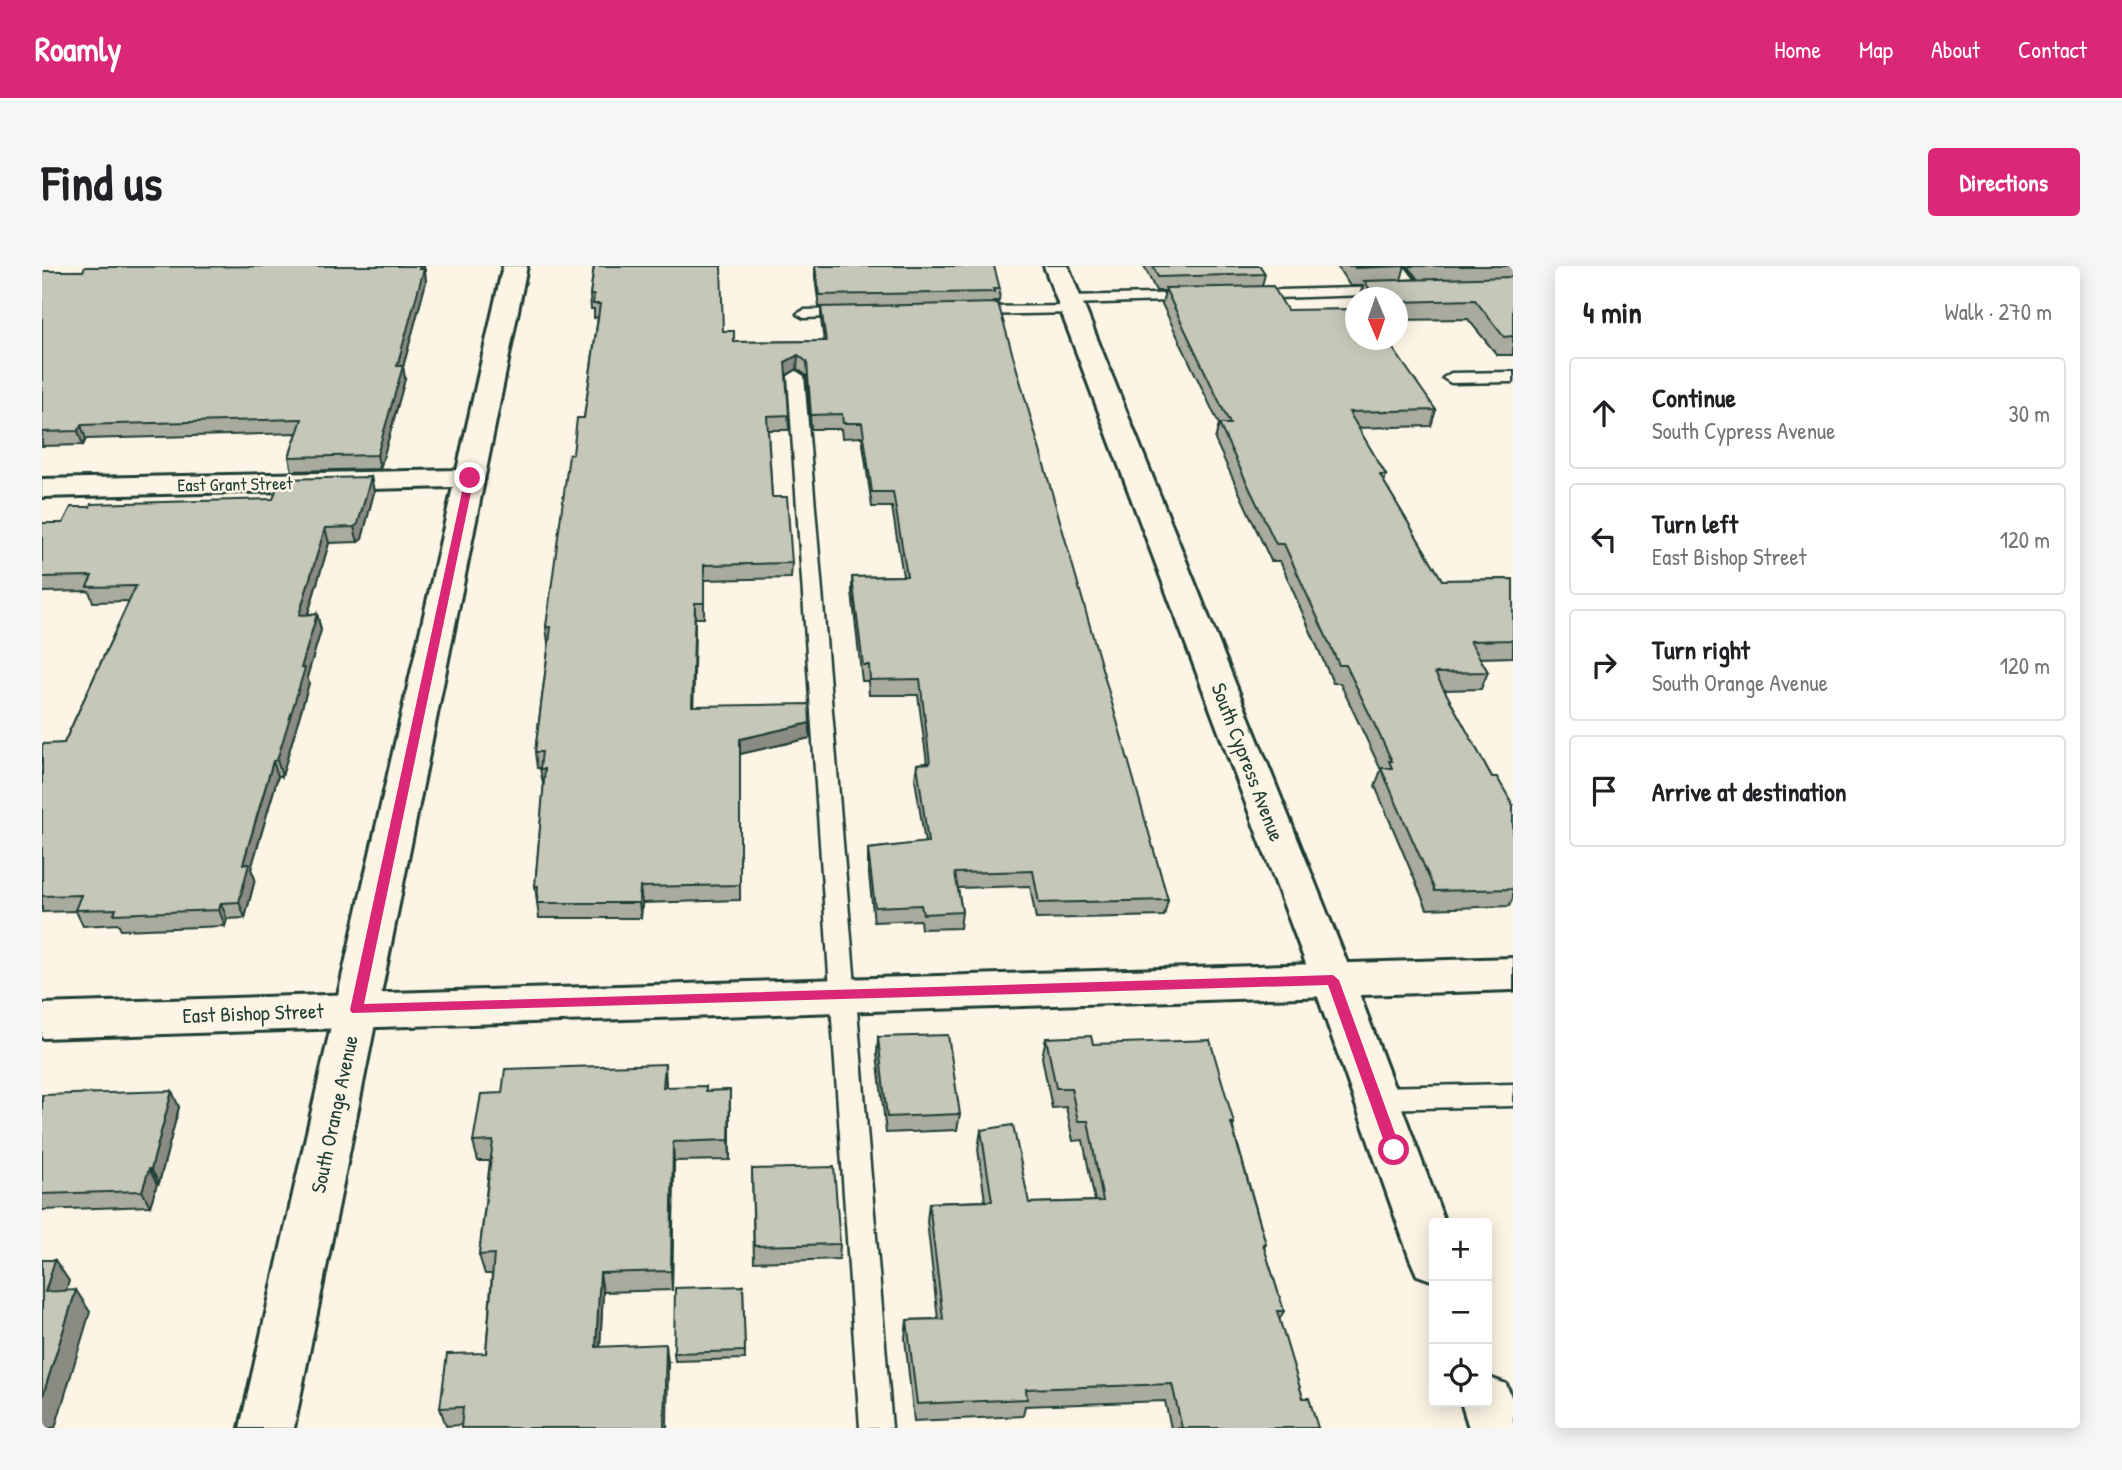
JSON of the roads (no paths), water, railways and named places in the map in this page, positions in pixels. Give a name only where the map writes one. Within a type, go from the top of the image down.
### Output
[{"type":"street","name":"South Orange Avenue","points":[[267,1428],[515,266]]},
{"type":"street","name":"South Cypress Avenue","points":[[1056,266],[1333,980],[1429,1245]]},
{"type":"street","name":"East Grant Street","points":[[42,488],[470,478]]},
{"type":"street","name":"East Bishop Street","points":[[42,1021],[1513,974]]},
{"type":"street","points":[[1489,1407],[1496,1428]]},
{"type":"lane","points":[[1397,266],[1423,290]]},
{"type":"lane","points":[[952,312],[1219,296],[1423,290]]},
{"type":"lane","points":[[804,314],[858,313]]},
{"type":"lane","points":[[796,376],[876,1428]]},
{"type":"lane","points":[[1451,378],[1513,377]]},
{"type":"lane","points":[[1376,1098],[1513,1095]]}]
